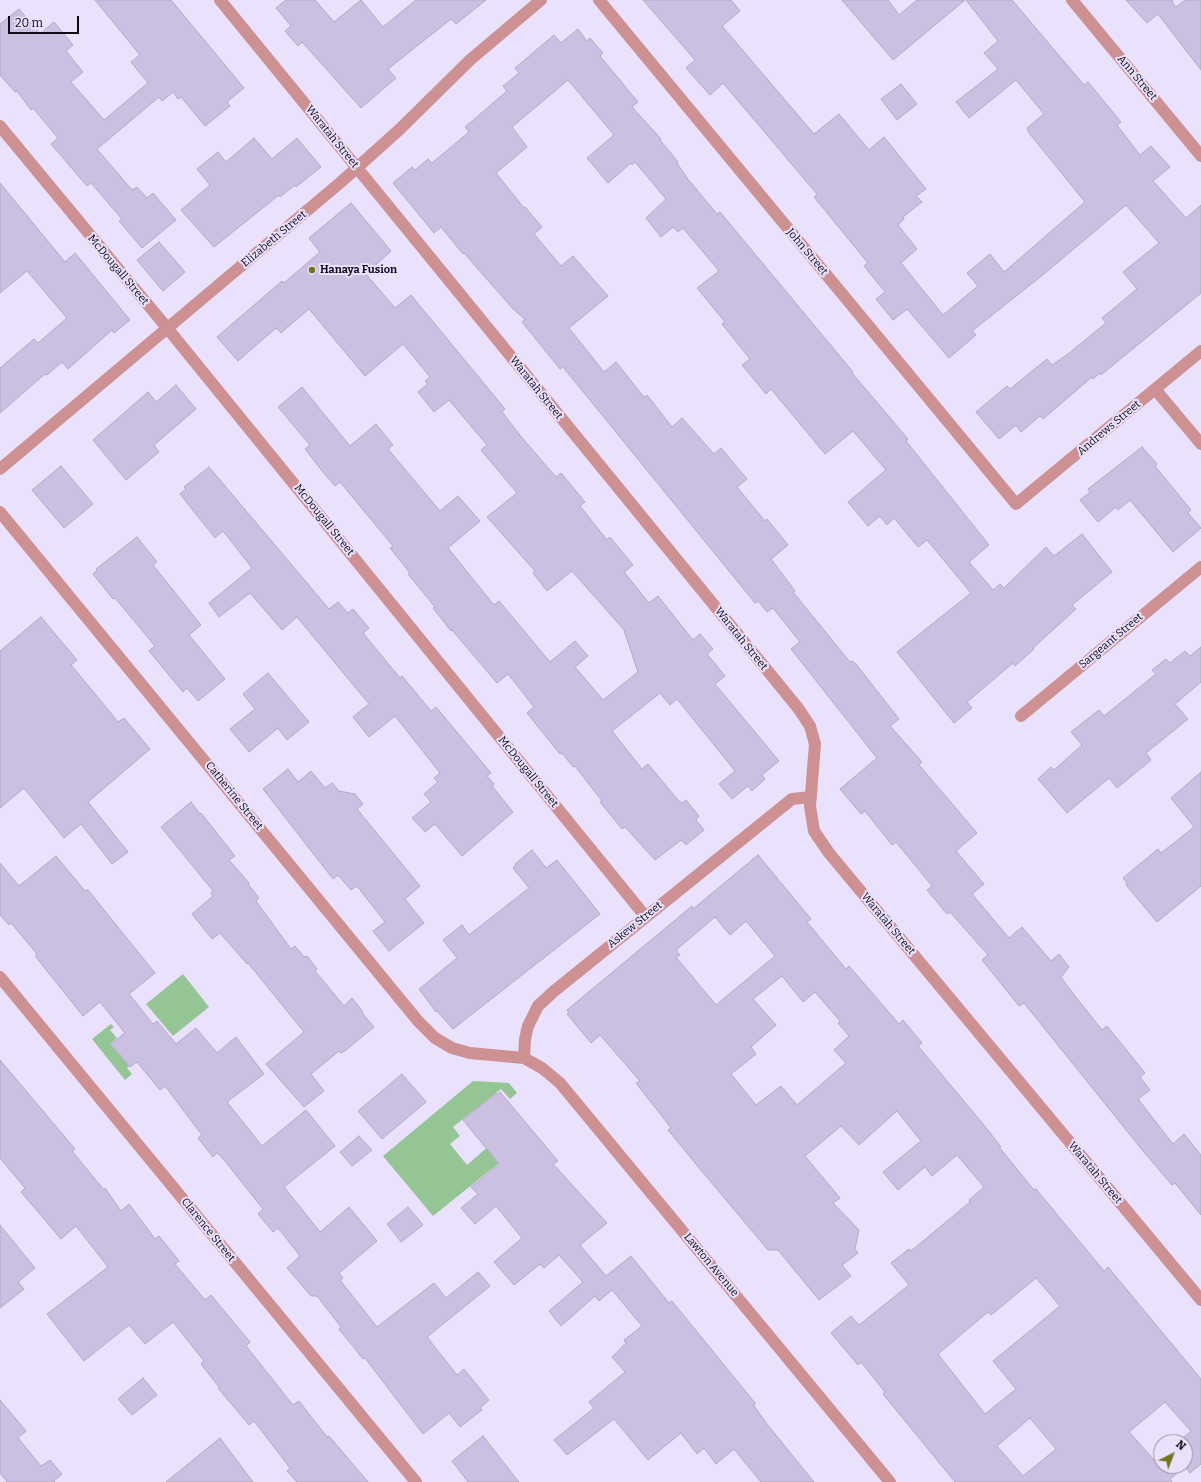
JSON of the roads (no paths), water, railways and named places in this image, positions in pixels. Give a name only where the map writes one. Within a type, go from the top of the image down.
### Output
[{"type":"street","name":"Waratah Street","points":[[220,0],[810,726],[815,744],[810,806],[814,831],[830,853],[1201,1300]]},
{"type":"street","name":"Elizabeth Street","points":[[0,469],[357,168],[424,106],[470,60],[541,0]]},
{"type":"street","name":"John Street","points":[[599,0],[1016,504]]},
{"type":"street","name":"Ann Street","points":[[1072,0],[1201,156]]},
{"type":"street","name":"McDougall Street","points":[[0,126],[168,328],[645,916]]},
{"type":"street","name":"Andrews Street","points":[[1016,504],[1201,351]]},
{"type":"street","points":[[1155,389],[1201,444]]},
{"type":"street","name":"Catherine Street","points":[[0,512],[418,1021],[435,1038],[452,1048],[484,1054],[524,1058]]},
{"type":"street","name":"Sargeant Street","points":[[1021,716],[1201,567]]},
{"type":"street","name":"Askew Street","points":[[524,1058],[524,1039],[528,1026],[538,1006],[645,916],[792,798],[811,797]]},
{"type":"street","name":"Clarence Street","points":[[0,977],[416,1482]]},
{"type":"street","name":"Lawton Avenue","points":[[524,1058],[542,1068],[560,1082],[890,1482]]},
{"type":"place","name":"Hanaya Fusion","points":[[312,270]]}]
